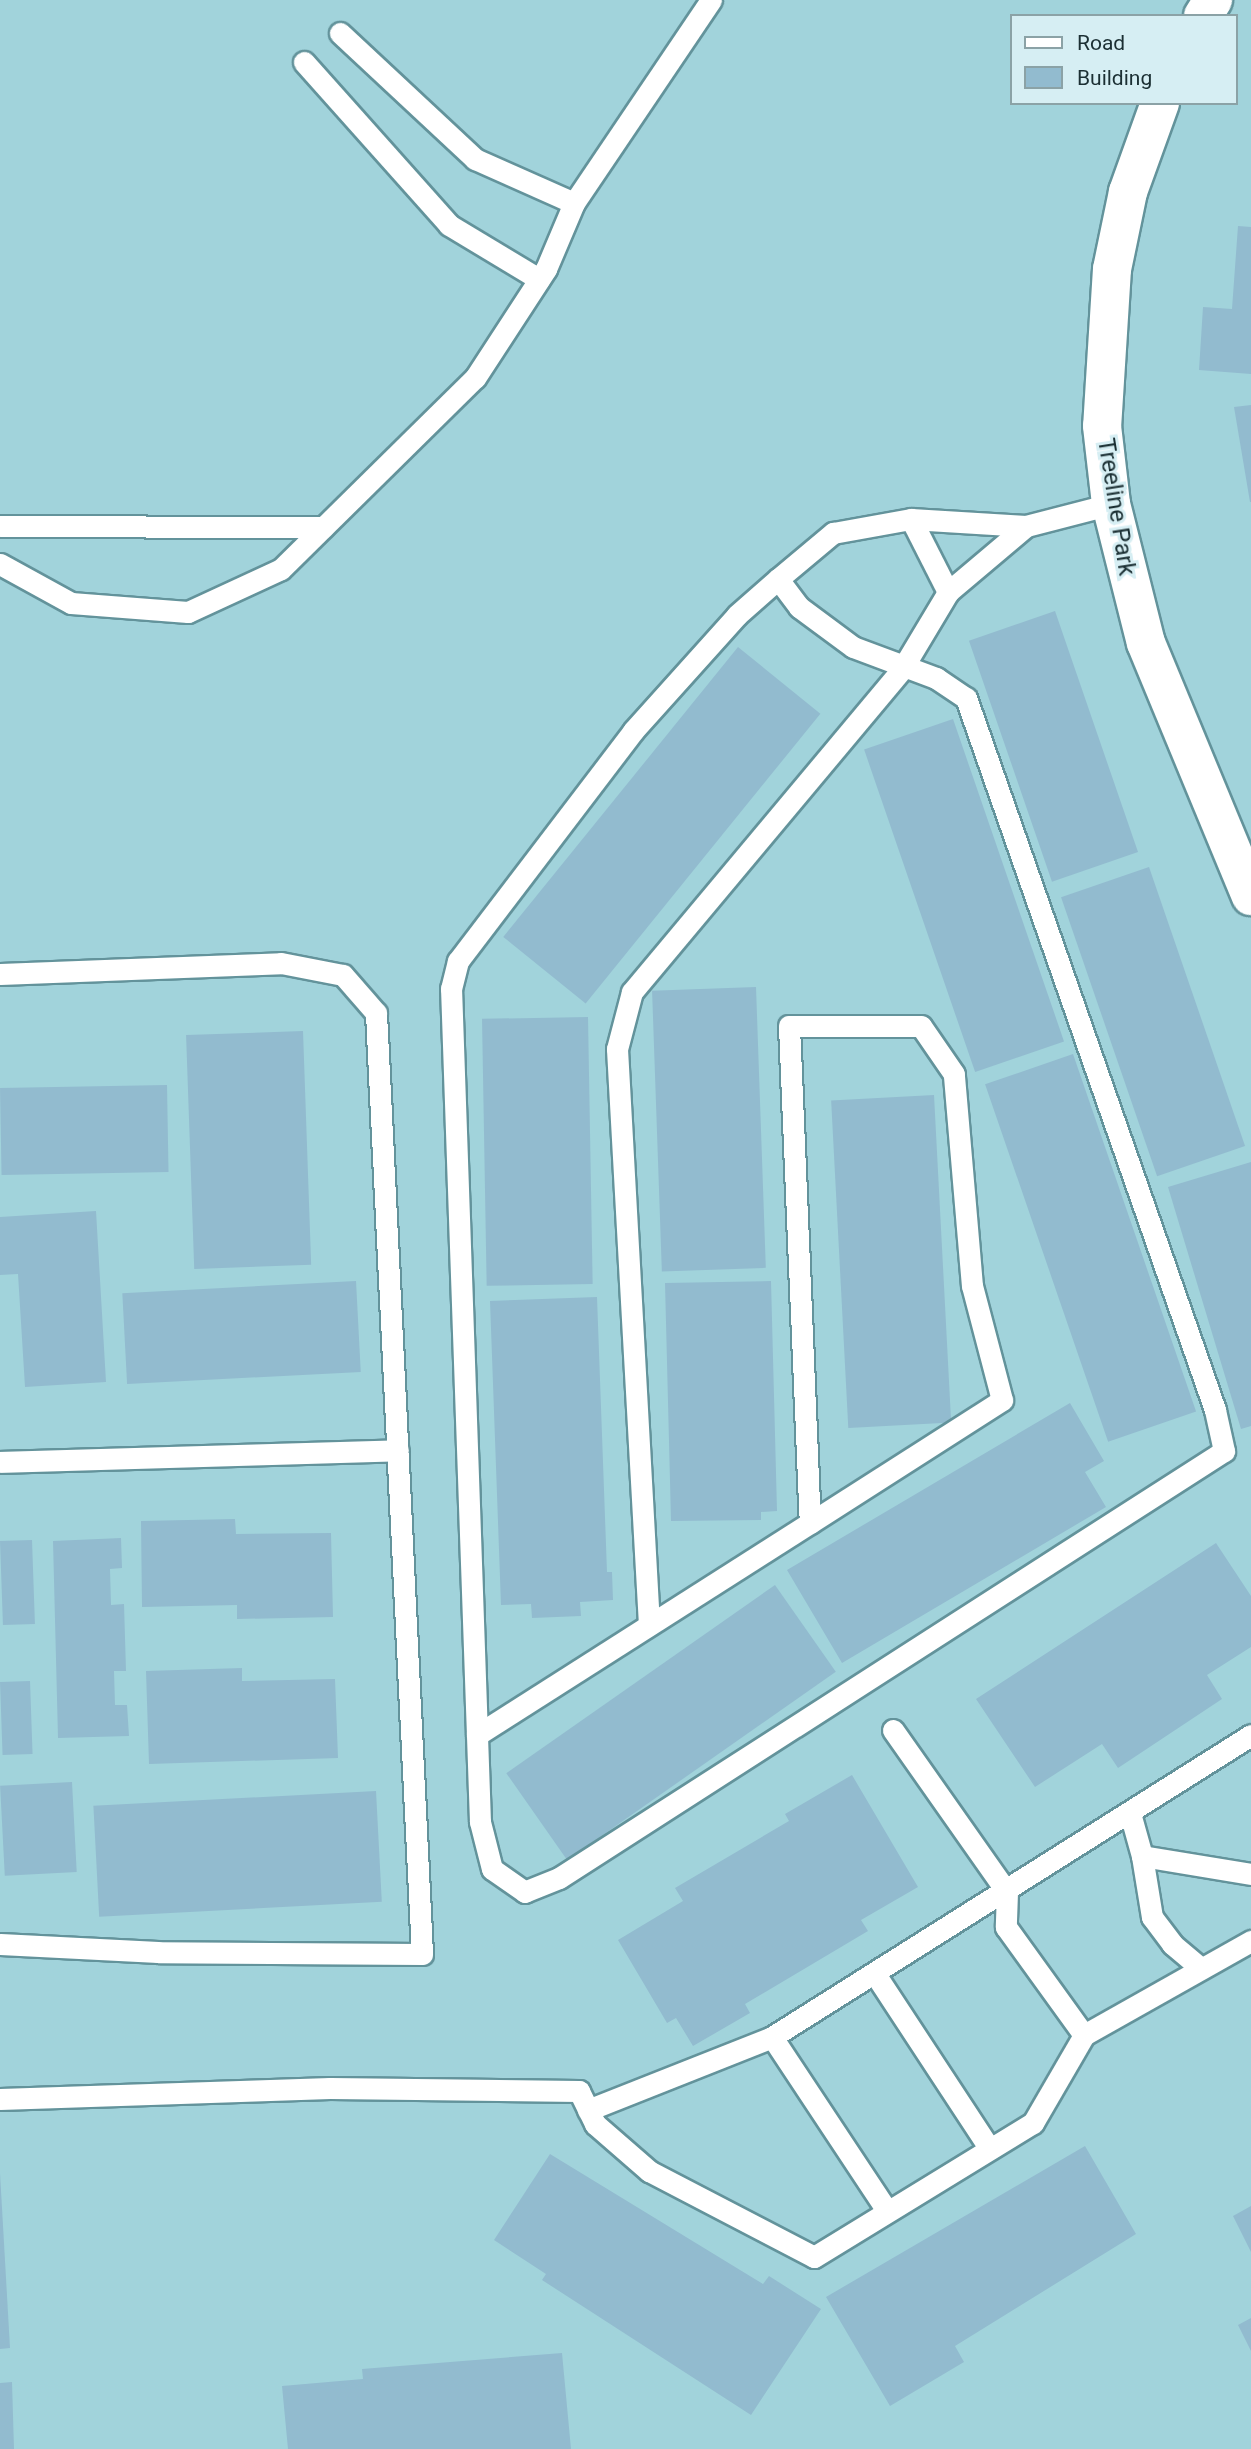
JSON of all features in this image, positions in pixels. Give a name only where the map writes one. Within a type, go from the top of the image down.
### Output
[{"type":"street","name":"Treeline Park","points":[[1159,105],[1128,192],[1112,269],[1102,413],[1111,503],[1146,643],[1251,896]]},
{"type":"lane","points":[[0,564],[71,603],[188,612],[281,569],[475,378],[539,279],[573,203],[711,0]]},
{"type":"lane","points":[[340,33],[475,159],[573,203]]},
{"type":"lane","points":[[304,62],[449,225],[539,279]]},
{"type":"lane","points":[[778,579],[799,607],[853,647],[902,669],[936,678],[966,698],[1215,1410],[1224,1451],[559,1878],[525,1892],[492,1869],[480,1822],[451,989],[458,961],[633,731],[737,615],[778,579],[832,533],[911,519],[1026,526],[1111,503]]},
{"type":"lane","points":[[911,519],[948,592]]},
{"type":"lane","points":[[0,526],[323,527]]},
{"type":"lane","points":[[649,1625],[617,1049],[632,992],[902,669],[948,592],[1026,526]]},
{"type":"lane","points":[[0,974],[281,963],[344,975],[376,1013],[422,1954],[158,1952],[0,1944]]},
{"type":"lane","points":[[477,1735],[810,1523],[1002,1400],[972,1286],[954,1074],[920,1026],[789,1026],[810,1523]]},
{"type":"lane","points":[[0,1462],[398,1450]]},
{"type":"lane","points":[[893,1730],[1007,1892],[1006,1927],[1084,2035]]},
{"type":"lane","points":[[588,2110],[772,2037],[1007,1892],[1251,1735]]},
{"type":"lane","points":[[1130,1813],[1142,1856],[1152,1917],[1172,1944],[1202,1968]]},
{"type":"lane","points":[[1142,1856],[1251,1874]]},
{"type":"lane","points":[[0,2099],[330,2088],[579,2091],[595,2124],[649,2171],[814,2257],[1033,2123],[1084,2035],[1251,1941]]},
{"type":"lane","points":[[875,1974],[990,2149]]},
{"type":"lane","points":[[772,2037],[887,2211]]},
{"type":"building","points":[[1238,226],[1251,227],[1251,374],[1199,370],[1203,307],[1232,309]]},
{"type":"building","points":[[1251,405],[1251,502],[1250,502],[1234,407]]},
{"type":"building","points":[[1055,611],[1138,852],[1052,882],[969,641]]},
{"type":"building","points":[[738,647],[820,714],[586,1004],[503,937]]},
{"type":"building","points":[[953,719],[1064,1041],[975,1072],[864,750]]},
{"type":"building","points":[[1149,867],[1245,1146],[1157,1176],[1061,897]]},
{"type":"building","points":[[756,987],[766,1268],[662,1271],[652,991]]},
{"type":"building","points":[[588,1017],[593,1284],[487,1286],[482,1019]]},
{"type":"building","points":[[303,1031],[311,1265],[194,1269],[186,1035]]},
{"type":"building","points":[[1073,1054],[1196,1411],[1108,1442],[985,1084]]},
{"type":"building","points":[[167,1085],[169,1172],[2,1175],[0,1088]]},
{"type":"building","points":[[934,1095],[951,1423],[848,1428],[831,1100]]},
{"type":"building","points":[[1251,1162],[1251,1426],[1241,1429],[1168,1187]]},
{"type":"building","points":[[96,1211],[106,1382],[25,1387],[18,1274],[0,1275],[0,1217]]},
{"type":"building","points":[[356,1281],[361,1372],[127,1384],[122,1293]]},
{"type":"building","points":[[771,1281],[777,1511],[761,1512],[761,1520],[671,1521],[665,1283]]},
{"type":"building","points":[[597,1297],[607,1572],[612,1572],[613,1600],[580,1602],[581,1616],[532,1618],[531,1604],[501,1605],[490,1301]]},
{"type":"building","points":[[1070,1403],[1104,1461],[1085,1472],[1106,1507],[842,1663],[787,1570]]},
{"type":"building","points":[[235,1519],[236,1534],[331,1533],[333,1617],[237,1619],[237,1605],[142,1607],[141,1521]]},
{"type":"building","points":[[121,1538],[122,1568],[110,1569],[111,1605],[124,1604],[126,1671],[114,1671],[115,1705],[127,1705],[129,1736],[58,1738],[53,1541]]},
{"type":"building","points":[[32,1540],[35,1624],[3,1625],[0,1541]]},
{"type":"building","points":[[1216,1543],[1251,1596],[1251,1647],[1207,1675],[1222,1699],[1118,1768],[1102,1744],[1035,1787],[976,1699]]},
{"type":"building","points":[[775,1585],[836,1672],[567,1860],[506,1773]]},
{"type":"building","points":[[242,1668],[242,1681],[335,1679],[338,1758],[149,1764],[146,1671]]},
{"type":"building","points":[[30,1681],[33,1754],[3,1755],[0,1682]]},
{"type":"building","points":[[852,1775],[918,1887],[861,1920],[868,1931],[745,2004],[750,2013],[693,2046],[676,2018],[667,2023],[618,1940],[683,1901],[675,1888],[789,1821],[785,1814]]},
{"type":"building","points":[[72,1782],[77,1872],[5,1876],[0,1786]]},
{"type":"building","points":[[376,1791],[382,1902],[99,1917],[93,1806]]},
{"type":"building","points":[[1085,2146],[1136,2234],[955,2346],[964,2362],[890,2406],[826,2297]]},
{"type":"building","points":[[550,2154],[763,2284],[769,2276],[821,2309],[751,2415],[542,2280],[546,2274],[494,2240]]},
{"type":"building","points":[[0,2173],[10,2348],[0,2349]]},
{"type":"building","points":[[1251,2206],[1251,2252],[1233,2216]]},
{"type":"building","points":[[1251,2318],[1251,2351],[1238,2325]]},
{"type":"building","points":[[562,2353],[571,2449],[288,2449],[282,2386],[363,2379],[362,2369]]},
{"type":"building","points":[[12,2382],[14,2449],[0,2449],[0,2383]]}]
